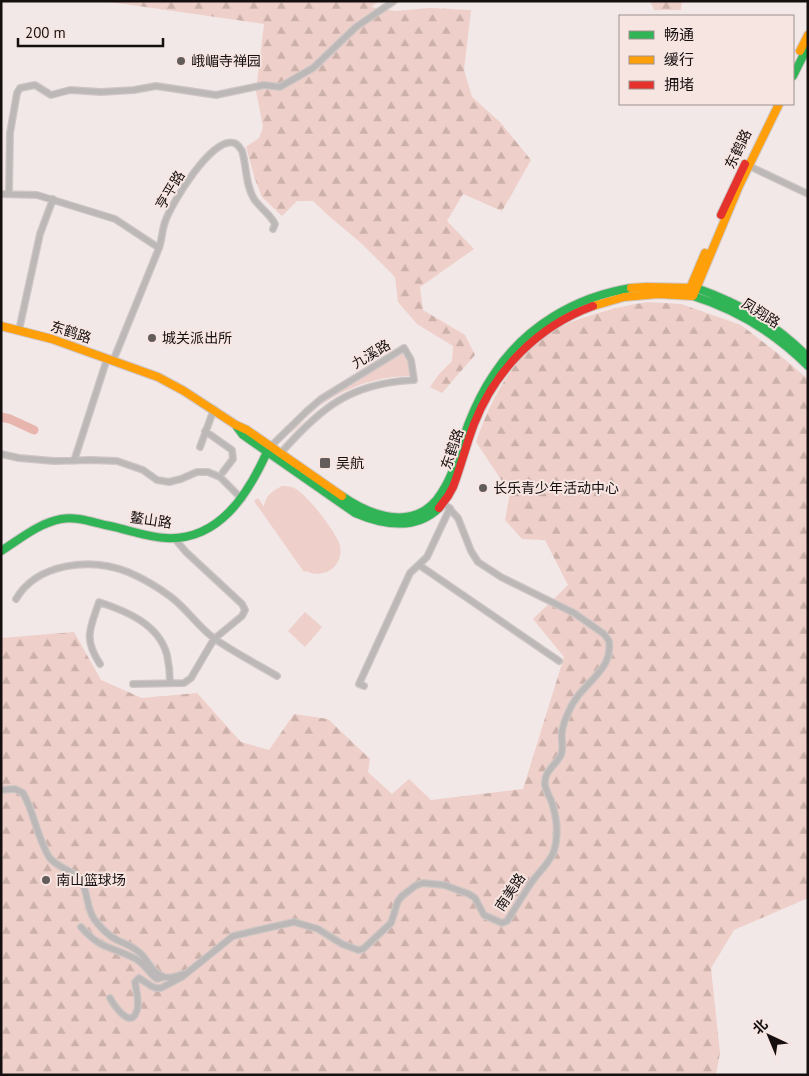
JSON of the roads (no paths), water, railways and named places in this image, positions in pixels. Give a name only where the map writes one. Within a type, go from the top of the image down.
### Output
[{"type":"main road","points":[[794,62],[808,35]]},
{"type":"main road","points":[[794,74],[808,46]]},
{"type":"main road","name":"东鹤路","points":[[747,165],[774,105]]},
{"type":"main road","name":"东鹤路","points":[[691,292],[737,184],[778,105]]},
{"type":"main road","name":"东鹤路","points":[[269,450],[280,454],[348,501],[369,513],[399,518],[415,515],[441,495],[455,464],[472,414],[486,386],[505,360],[527,336],[555,315],[571,306],[609,293],[645,287],[691,292]]},
{"type":"main road","name":"东鹤路","points":[[1,326],[52,339],[158,377],[174,385],[214,409],[236,425],[243,435],[269,450],[355,513],[378,522],[397,525],[417,521],[447,505],[474,421],[486,397],[509,362],[531,340],[560,320],[614,299],[652,294],[691,292]]},
{"type":"main road","name":"凤翔路","points":[[691,292],[741,305],[764,318],[789,337],[808,357]]},
{"type":"main road","name":"凤翔路","points":[[691,292],[725,306],[754,322],[785,344],[808,366]]},
{"type":"main road","name":"鳌山路","points":[[1,551],[47,523],[63,518],[78,519],[174,538],[196,532],[222,520],[242,499],[269,450]]},
{"type":"street","points":[[9,193],[10,133],[17,93],[20,88],[35,85],[51,95],[70,90],[101,92],[134,90],[156,86],[216,96],[264,85],[280,87],[313,68],[356,27],[394,1]]},
{"type":"street","name":"亨平路","points":[[74,461],[110,360],[163,238],[165,223],[187,182],[215,150],[222,145],[233,143],[242,151],[250,191],[255,200],[273,220],[275,224],[273,229]]},
{"type":"street","points":[[747,165],[808,194]]},
{"type":"street","points":[[1,194],[37,195],[115,219],[159,248]]},
{"type":"street","points":[[19,330],[40,234],[53,199]]},
{"type":"street","name":"九溪路","points":[[269,450],[307,410],[321,399],[404,348],[412,360],[414,380],[387,382],[371,386],[358,390],[337,401],[312,420],[280,454]]},
{"type":"street","points":[[200,447],[214,409]]},
{"type":"street","points":[[205,431],[232,450],[233,457],[223,472]]},
{"type":"street","points":[[1,454],[19,458],[54,461],[117,461],[143,470],[158,480],[169,482],[197,472],[208,472],[220,477],[242,499]]},
{"type":"street","points":[[364,686],[359,684],[402,590],[410,573],[427,557],[447,505]]},
{"type":"street","name":"南美路","points":[[110,998],[117,1010],[125,1017],[135,1015],[137,1010],[135,982],[137,979],[139,978],[156,988],[162,988],[173,983],[233,936],[294,922],[318,929],[342,944],[358,950],[363,949],[391,923],[398,901],[402,896],[415,886],[423,883],[444,885],[469,894],[475,898],[484,916],[502,924],[507,921],[533,881],[549,861],[554,852],[557,831],[556,815],[545,785],[546,779],[548,772],[561,754],[563,728],[570,708],[581,691],[605,666],[608,659],[609,640],[604,634],[574,613],[501,577],[478,562],[471,552],[458,518],[447,505]]},
{"type":"street","points":[[133,684],[184,684],[191,678],[214,639],[242,616],[244,610],[242,604],[186,552],[174,538]]},
{"type":"street","points":[[16,599],[20,591],[35,579],[55,568],[74,565],[105,566],[128,572],[171,597],[214,639],[277,676]]},
{"type":"street","points":[[419,565],[560,661]]},
{"type":"street","points":[[100,664],[94,655],[88,635],[99,602],[134,615],[147,625],[162,642],[167,654],[170,683]]},
{"type":"street","points":[[1,790],[15,789],[23,793],[49,856],[59,866],[76,875],[82,882],[88,906],[98,924],[111,936],[138,951],[155,972],[164,977]]},
{"type":"street","points":[[81,927],[92,940],[136,958],[157,979],[173,977],[189,971]]},
{"type":"waterway","points":[[1,417],[34,430]]},
{"type":"place","name":"峨嵋寺禅园","points":[[181,61]]},
{"type":"place","name":"城关派出所","points":[[152,338]]},
{"type":"place","name":"吴航","points":[[325,463]]},
{"type":"place","name":"长乐青少年活动中心","points":[[483,488]]},
{"type":"place","name":"南山篮球场","points":[[46,880]]}]
